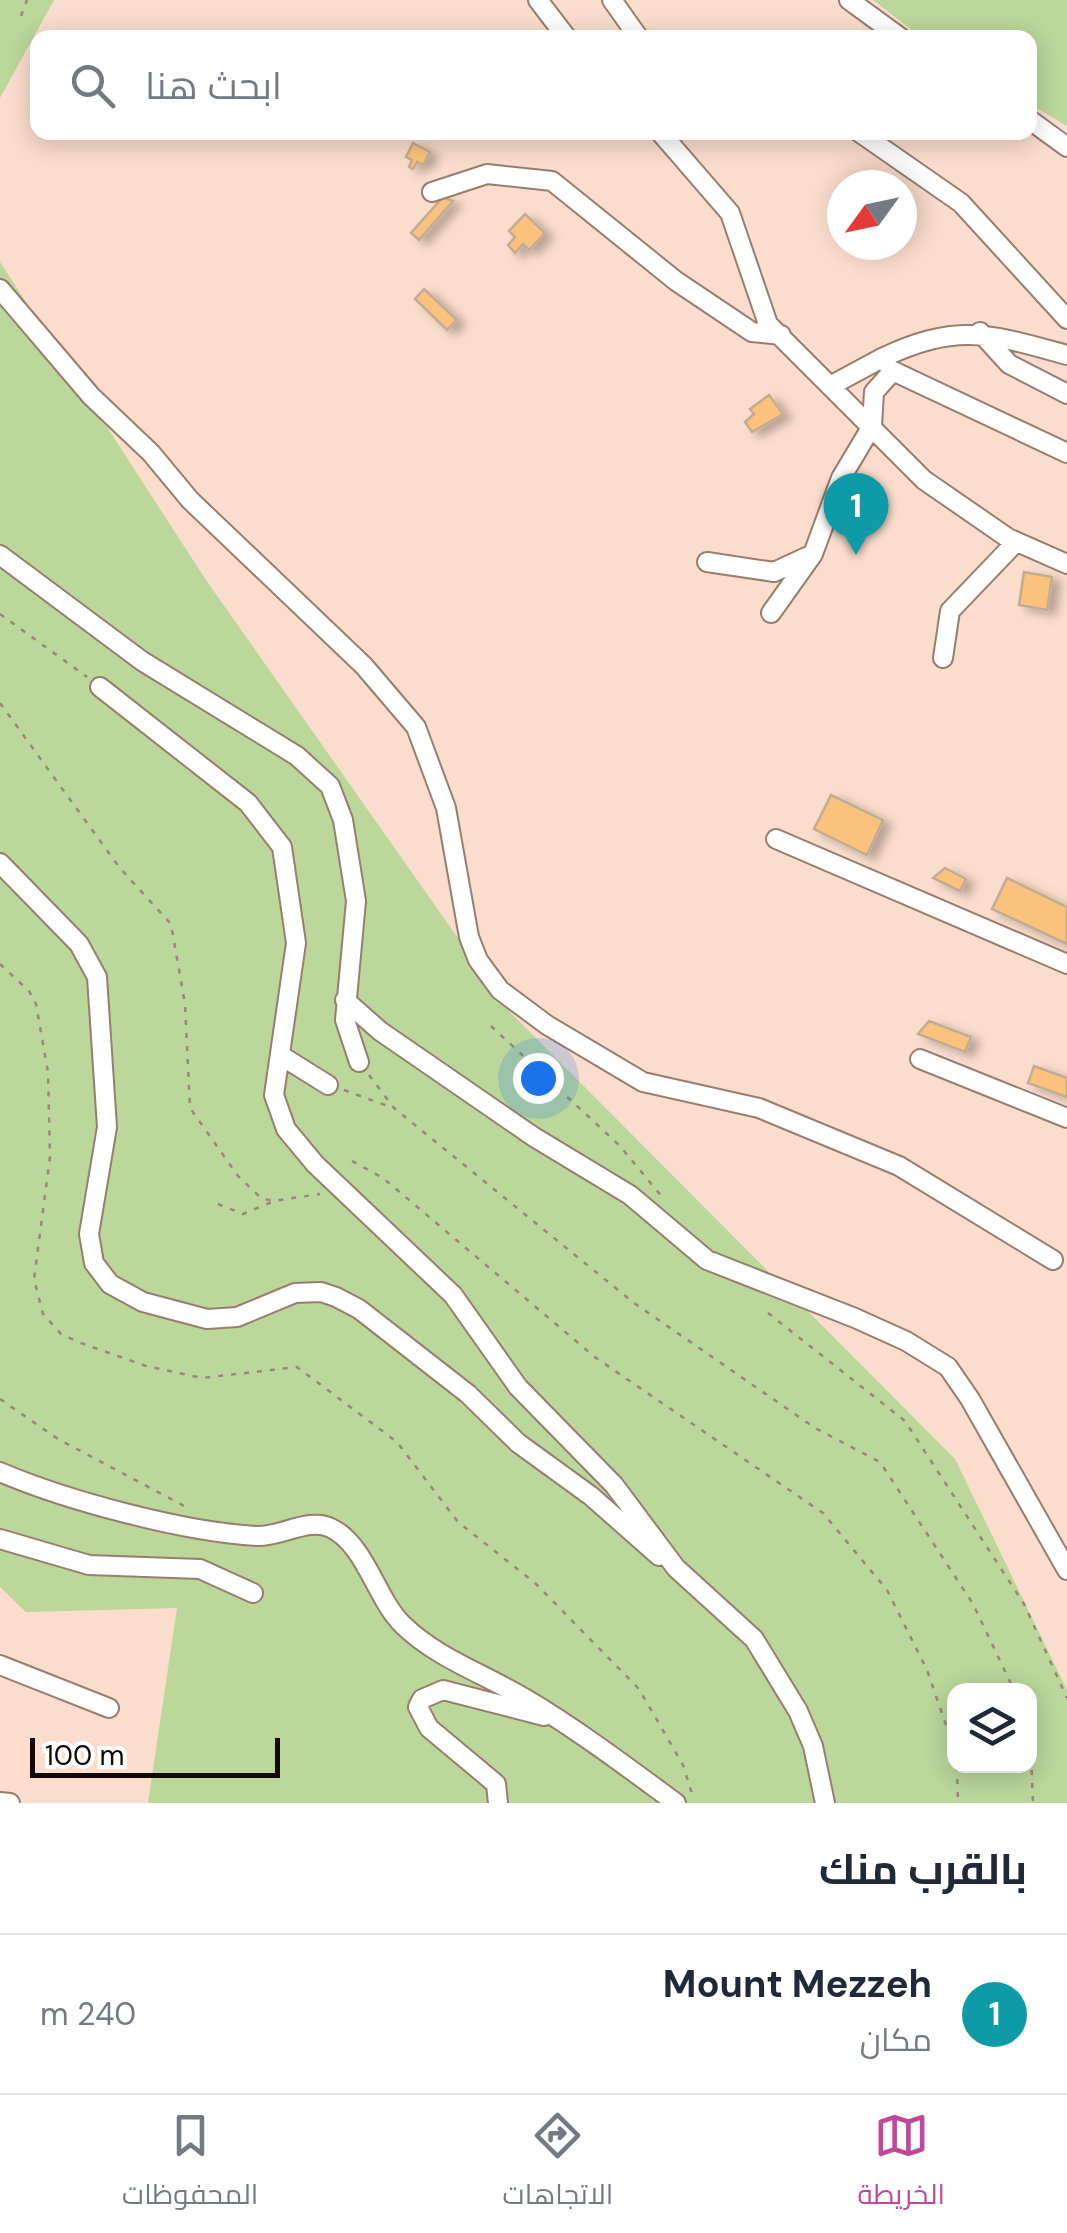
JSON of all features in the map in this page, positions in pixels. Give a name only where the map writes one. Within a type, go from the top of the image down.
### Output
[{"type":"street","points":[[538,0],[561,30]]},
{"type":"street","points":[[612,0],[633,30]]},
{"type":"street","points":[[848,0],[890,30]]},
{"type":"street","points":[[1037,125],[1067,147]]},
{"type":"street","points":[[667,140],[730,214],[768,324],[924,480],[1016,542],[1067,564]]},
{"type":"street","points":[[871,140],[961,203],[1067,319]]},
{"type":"street","points":[[432,192],[487,174],[552,181],[676,281],[752,332],[781,335]]},
{"type":"street","points":[[0,290],[92,396],[152,453],[190,500],[364,666],[416,726],[446,808],[463,918],[478,960],[500,990],[548,1025],[642,1082],[759,1108],[899,1166],[1053,1260]]},
{"type":"street","points":[[832,385],[887,365],[914,343],[980,332],[1067,355]]},
{"type":"street","points":[[980,332],[1009,364],[1067,394]]},
{"type":"street","points":[[771,613],[813,554],[841,478],[872,426],[874,392],[887,365]]},
{"type":"street","points":[[887,365],[1067,453]]},
{"type":"street","points":[[943,658],[950,611],[1016,542]]},
{"type":"street","points":[[707,562],[774,572],[813,554]]},
{"type":"street","points":[[0,555],[142,661],[298,756],[330,786],[343,820],[356,901],[345,1000],[347,1034],[359,1062]]},
{"type":"street","points":[[100,687],[248,803],[275,833],[290,881],[296,944],[274,1095],[286,1128],[315,1164],[453,1294],[518,1387],[614,1485],[676,1568]]},
{"type":"street","points":[[776,839],[1067,964]]},
{"type":"street","points":[[0,863],[79,944],[97,977],[107,1127],[89,1234],[94,1262],[110,1284],[143,1302],[208,1319],[237,1317],[295,1293],[321,1292],[374,1320],[468,1394],[518,1443],[591,1496],[754,1639],[771,1661],[813,1746],[825,1803]]},
{"type":"street","points":[[345,1000],[380,1031],[534,1137],[630,1196],[721,1268],[855,1318],[906,1342],[948,1368],[1067,1570]]},
{"type":"street","points":[[280,1056],[328,1085]]},
{"type":"street","points":[[920,1058],[1067,1118]]},
{"type":"street","points":[[0,1472],[96,1506],[222,1530],[260,1536],[307,1525],[331,1528],[350,1546],[402,1625],[438,1652],[554,1718],[676,1803]]},
{"type":"street","points":[[0,1539],[90,1566],[200,1569],[253,1593]]},
{"type":"street","points":[[0,1665],[109,1708]]},
{"type":"street","points":[[498,1803],[496,1784],[428,1728],[418,1707],[422,1698],[443,1690],[554,1718]]},
{"type":"street","points":[[0,1802],[10,1803]]},
{"type":"path","points":[[21,16],[27,0]]},
{"type":"path","points":[[0,614],[100,687]]},
{"type":"path","points":[[0,703],[120,867],[171,924],[185,1004],[190,1108],[248,1188],[273,1201]]},
{"type":"path","points":[[0,964],[30,992],[41,1019],[51,1135],[34,1278],[36,1300],[51,1325],[99,1351],[177,1374],[220,1379],[284,1365],[307,1372],[334,1398],[396,1442],[458,1522],[535,1583],[639,1689],[683,1765],[693,1803]]},
{"type":"path","points":[[491,1026],[619,1144],[663,1198],[676,1232]]},
{"type":"path","points":[[359,1062],[394,1108],[634,1303],[815,1428],[880,1462],[972,1604],[1011,1683]]},
{"type":"path","points":[[328,1085],[394,1108]]},
{"type":"path","points":[[352,1160],[383,1178],[596,1358],[823,1513],[887,1590],[926,1670],[947,1728]]},
{"type":"path","points":[[218,1204],[243,1214],[273,1201],[329,1194],[355,1200]]},
{"type":"path","points":[[768,1313],[905,1421],[1024,1604],[1067,1698]]},
{"type":"path","points":[[0,1399],[58,1440],[124,1471],[222,1530]]},
{"type":"path","points":[[957,1773],[958,1803]]},
{"type":"path","points":[[1032,1773],[1033,1803]]},
{"type":"green space","points":[[0,0],[54,0],[37,30],[30,30],[30,44],[0,98]]},
{"type":"green space","points":[[873,0],[1067,0],[1067,126],[1037,108],[1037,30],[912,30]]},
{"type":"green space","points":[[0,262],[206,580],[510,1012],[955,1459],[1067,1690],[1067,1803],[148,1803],[177,1608],[26,1612],[0,1587]]},
{"type":"building","points":[[413,143],[430,152],[423,165],[417,162],[413,169],[409,167],[412,160],[406,157]]},
{"type":"building","points":[[443,197],[453,201],[419,240],[411,233]]},
{"type":"building","points":[[525,214],[545,233],[529,250],[523,244],[515,253],[508,245],[515,237],[509,231]]},
{"type":"building","points":[[424,289],[457,320],[447,330],[415,299]]},
{"type":"building","points":[[769,395],[783,414],[752,432],[745,422],[754,414],[750,409]]},
{"type":"building","points":[[1024,572],[1052,577],[1047,610],[1019,605]]},
{"type":"building","points":[[831,795],[883,820],[867,855],[814,829]]},
{"type":"building","points":[[945,868],[966,879],[960,891],[933,878]]},
{"type":"building","points":[[1007,878],[1067,907],[1067,944],[992,909]]},
{"type":"building","points":[[929,1021],[971,1037],[965,1052],[918,1034]]},
{"type":"building","points":[[1034,1066],[1067,1078],[1067,1097],[1028,1083]]},
{"type":"place","name":"Mount Mezzeh","points":[[856,555]]}]
